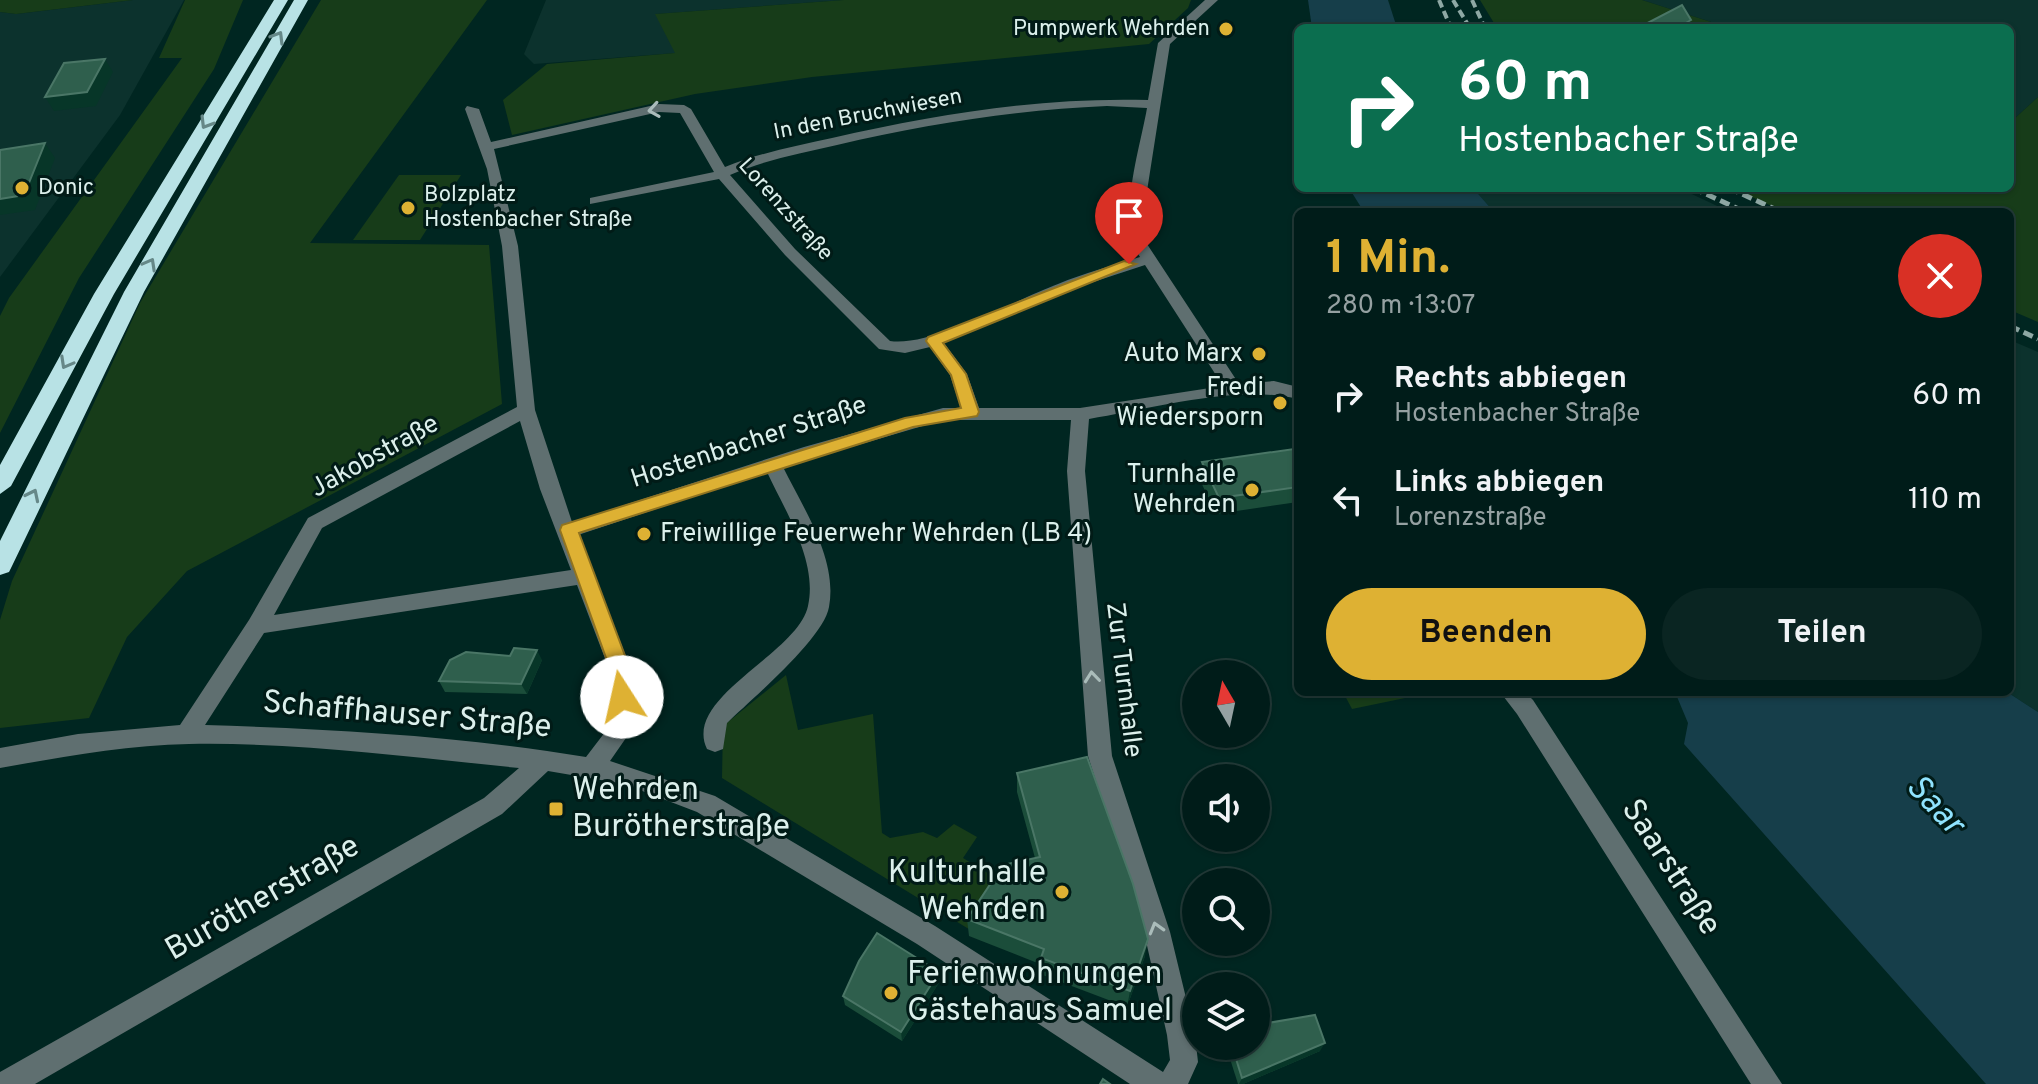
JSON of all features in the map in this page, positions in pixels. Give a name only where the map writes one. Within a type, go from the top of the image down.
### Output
[{"type":"highway","points":[[246,56],[261,0]]},
{"type":"highway","points":[[0,486],[104,294],[281,0]]},
{"type":"highway","points":[[0,566],[134,292],[301,0]]},
{"type":"street","points":[[1212,0],[1164,43],[1135,223],[1139,244],[1234,390],[1274,387],[1294,392]]},
{"type":"street","name":"In den Bruchwiesen","points":[[595,201],[722,174],[737,166],[781,155],[1011,110],[1125,102],[1155,104]]},
{"type":"street","name":"Lorenzstraße","points":[[485,147],[673,108],[684,109],[722,174],[790,252],[885,345],[905,348],[934,341]]},
{"type":"street","points":[[472,109],[494,169],[510,246],[526,410],[550,489],[569,530],[583,576],[620,669],[624,725],[591,768]]},
{"type":"street","points":[[971,412],[958,374],[934,341],[1066,286],[1148,259]]},
{"type":"street","name":"Hostenbacher Straße","points":[[569,530],[911,422],[971,412],[1080,414],[1234,390]]},
{"type":"street","name":"Jakobstraße","points":[[187,734],[257,626],[315,523],[526,410]]},
{"type":"street","name":"Zur Turnhalle","points":[[1080,414],[1076,471],[1100,756],[1157,932],[1181,1035],[1184,1062],[1172,1084]]},
{"type":"street","points":[[715,742],[716,719],[796,642],[819,608],[818,576],[811,544],[773,465]]},
{"type":"street","points":[[257,626],[583,576]]},
{"type":"street","name":"Saarstraße","points":[[1515,696],[1624,857],[1768,1084]]},
{"type":"street","name":"Schaffhauser Straße","points":[[0,758],[78,744],[187,734],[312,738],[544,760],[624,774],[706,804],[926,935],[1156,1084]]},
{"type":"street","name":"Burötherstraße","points":[[7,1084],[493,806],[544,760]]},
{"type":"shaded area","points":[[133,0],[184,0],[120,115],[0,277],[0,12],[16,14]]},
{"type":"shaded area","points":[[546,0],[844,0],[656,14],[676,53],[534,64],[524,54]]},
{"type":"shaded area","points":[[1642,0],[2038,0],[2038,97],[2014,119],[2014,24],[1717,24]]},
{"type":"shaded area","points":[[1476,192],[1688,192],[1722,208],[1490,208]]},
{"type":"shaded area","points":[[2014,342],[2038,352],[2038,712],[2013,696]]},
{"type":"green space","points":[[0,0],[133,0],[16,14],[0,12]]},
{"type":"green space","points":[[185,0],[243,0],[214,69],[79,278],[0,433],[0,316],[9,298],[182,58],[159,58]]},
{"type":"green space","points":[[321,0],[487,0],[310,243],[489,245],[502,404],[187,571],[127,637],[89,718],[0,728],[0,620],[12,581],[140,303]]},
{"type":"green space","points":[[844,0],[1191,0],[1188,8],[1149,44],[812,77],[695,94],[512,135],[503,100],[547,64],[675,53],[655,14]]},
{"type":"green space","points":[[1480,0],[1642,0],[1717,24],[1495,24]]},
{"type":"green space","points":[[2038,97],[2038,322],[2014,312],[2014,208],[1776,208],[1741,192],[2014,192],[2014,119]]},
{"type":"green space","name":"Bolzplatz Hostenbacher Straße","points":[[399,175],[461,175],[420,240],[353,240]]},
{"type":"green space","points":[[786,675],[798,730],[873,714],[882,833],[890,838],[923,832],[937,838],[954,824],[977,837],[963,858],[1004,883],[972,931],[722,778],[723,726]]},
{"type":"green space","points":[[1345,696],[1415,696],[1352,709]]},
{"type":"water","points":[[1308,0],[1388,0],[1396,24],[1311,24]]},
{"type":"water","points":[[1352,192],[1476,192],[1490,208],[1362,208]]},
{"type":"water","name":"Saar","points":[[1677,696],[2013,696],[2038,712],[2038,1084],[1986,1084],[1684,744],[1688,723]]},
{"type":"building","points":[[1682,5],[1691,20],[1684,24],[1646,24]]},
{"type":"building","points":[[105,59],[87,92],[45,97],[64,63]]},
{"type":"building","points":[[45,143],[24,195],[0,199],[0,150]]},
{"type":"building","points":[[1294,449],[1294,488],[1219,498],[1202,462]]},
{"type":"building","points":[[514,648],[537,650],[521,684],[439,681],[450,660],[466,652],[510,656]]},
{"type":"building","name":"Kulturhalle Wehrden","points":[[1087,757],[1133,884],[1148,939],[1130,991],[1041,958],[1044,949],[967,919],[1003,865],[1040,857],[1017,773]]},
{"type":"building","name":"Ferienwohnungen Gästehaus Samuel","points":[[877,933],[939,972],[901,1032],[843,996],[859,961]]},
{"type":"building","points":[[1315,1015],[1325,1043],[1242,1078],[1236,1060],[1270,1060],[1270,1023]]},
{"type":"railway","points":[[1439,0],[1449,24]]},
{"type":"railway","points":[[1453,0],[1468,24]]},
{"type":"railway","points":[[1472,0],[1483,24]]},
{"type":"railway","points":[[1702,192],[1736,208]]},
{"type":"railway","points":[[1738,192],[1772,208]]},
{"type":"railway","points":[[2014,328],[2038,339]]},
{"type":"place","name":"Pumpwerk Wehrden","points":[[1226,29]]},
{"type":"place","name":"Donic","points":[[22,188]]},
{"type":"place","name":"Bolzplatz Hostenbacher Straße","points":[[408,208]]},
{"type":"place","name":"Auto Marx","points":[[1259,354]]},
{"type":"place","name":"Fredi Wiedersporn","points":[[1280,403]]},
{"type":"place","name":"Turnhalle Wehrden","points":[[1252,490]]},
{"type":"place","name":"Freiwillige Feuerwehr Wehrden (LB 4)","points":[[644,534]]},
{"type":"place","name":"Wehrden Burötherstraße","points":[[556,809]]},
{"type":"place","name":"Kulturhalle Wehrden","points":[[1062,892]]},
{"type":"place","name":"Ferienwohnungen Gästehaus Samuel","points":[[891,993]]},
{"type":"route","points":[[622,697],[620,669],[583,576],[569,530],[811,451],[943,414],[971,412],[966,389],[934,341],[1066,286],[1129,264]]}]
